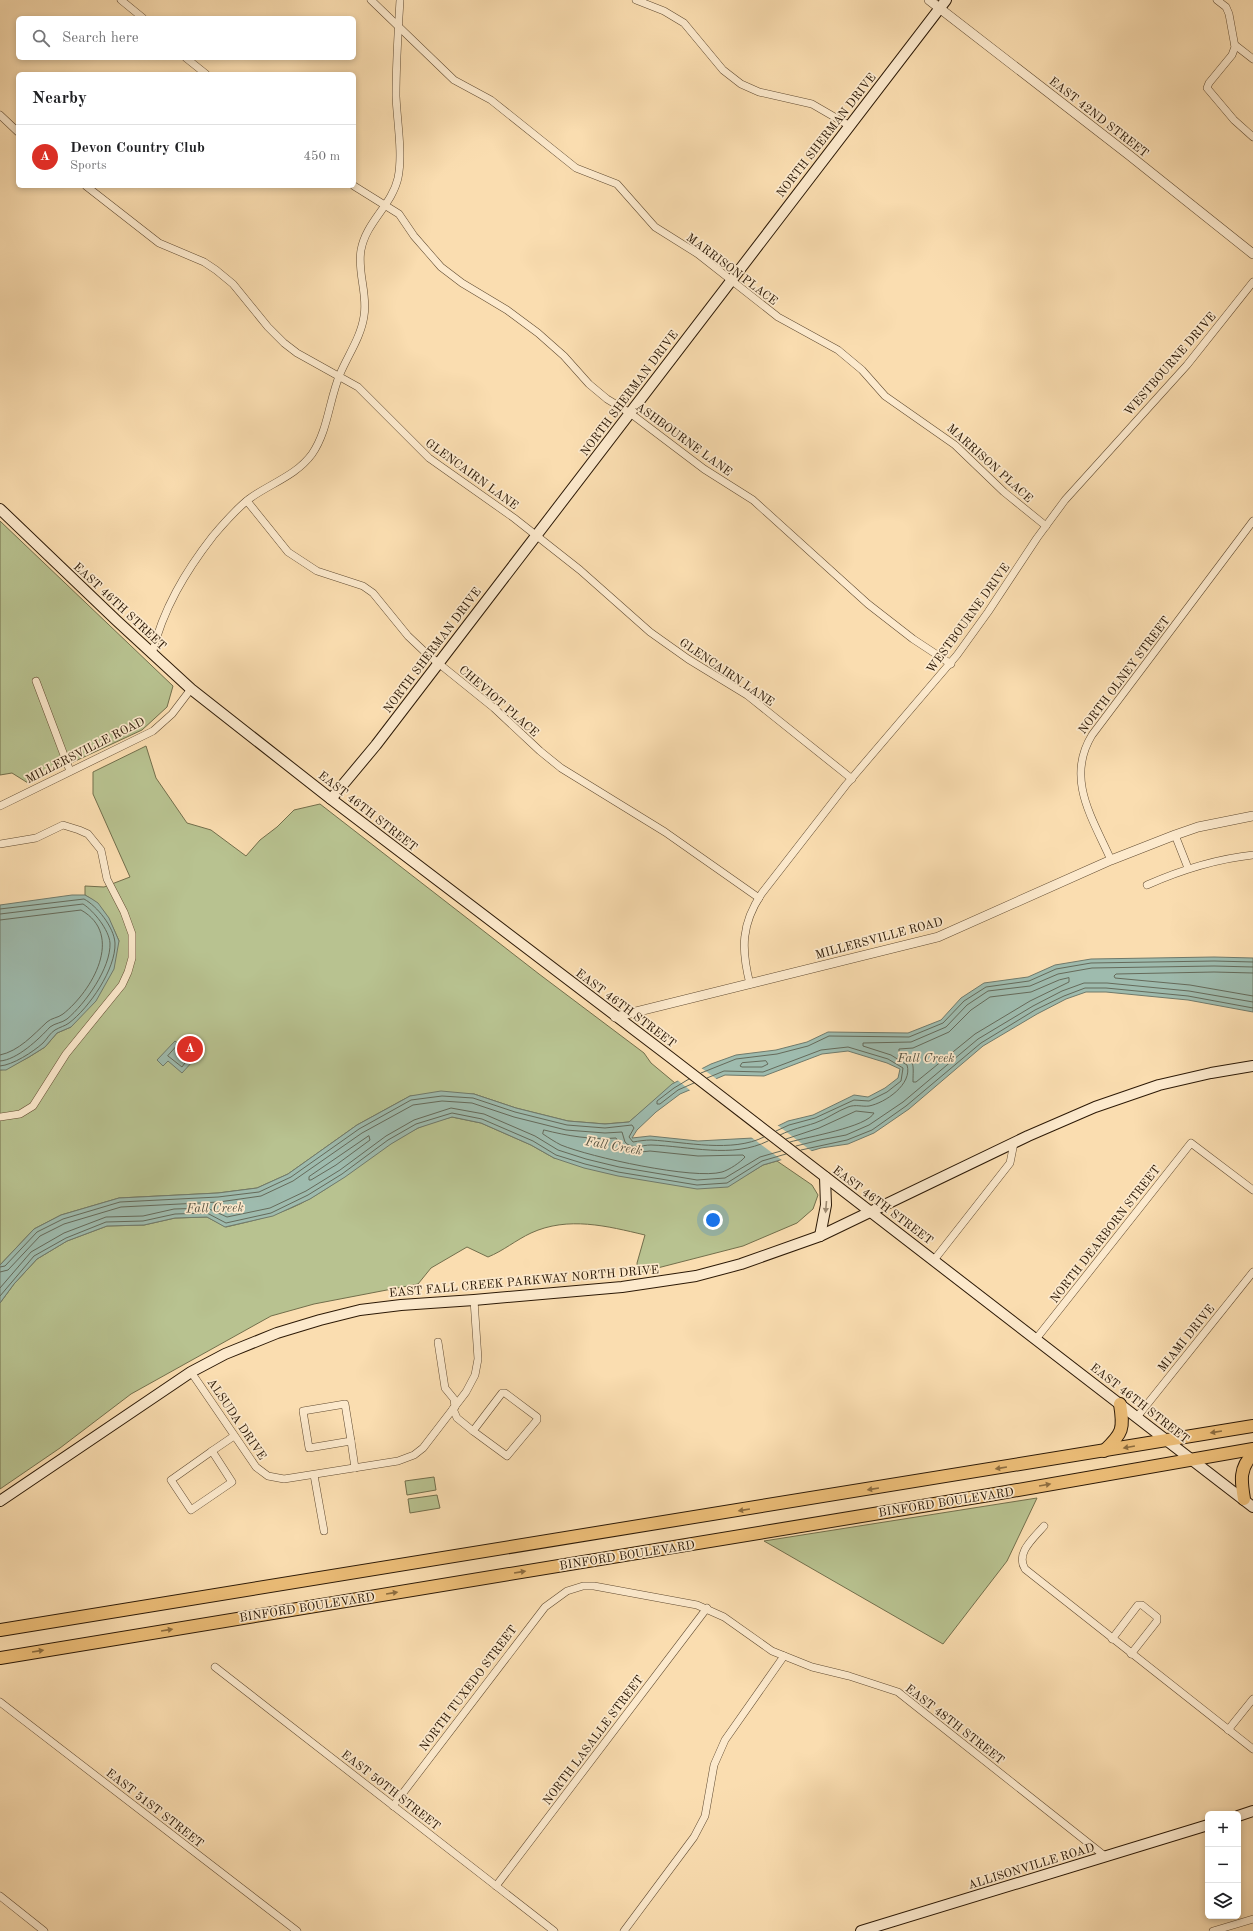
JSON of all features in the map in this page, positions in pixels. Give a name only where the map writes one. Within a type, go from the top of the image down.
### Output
[{"type":"main road","name":"NORTH SHERMAN DRIVE","points":[[331,800],[376,745],[943,4]]},
{"type":"main road","name":"EAST 46TH STREET","points":[[0,509],[152,654],[191,689],[331,800],[872,1212],[1248,1503]]},
{"type":"main road","name":"EAST FALL CREEK PARKWAY NORTH DRIVE","points":[[0,1501],[192,1372],[252,1342],[320,1320],[386,1306],[622,1287],[696,1276],[771,1254],[820,1236],[1014,1143],[1088,1110],[1138,1092],[1190,1078],[1253,1066]]},
{"type":"main road","points":[[820,1236],[826,1206],[825,1177]]},
{"type":"main road","points":[[1104,1451],[1114,1442],[1122,1430],[1123,1421],[1120,1404]]},
{"type":"main road","name":"BINFORD BOULEVARD","points":[[0,1630],[1253,1426]]},
{"type":"main road","name":"BINFORD BOULEVARD","points":[[0,1658],[1253,1449]]},
{"type":"main road","points":[[1248,1503],[1240,1478],[1242,1470],[1253,1454]]},
{"type":"main road","points":[[1241,1815],[1253,1811]]},
{"type":"main road","name":"ALLISONVILLE ROAD","points":[[861,1931],[1205,1826]]},
{"type":"street","points":[[121,0],[141,16]]},
{"type":"street","name":"MARRISON PLACE","points":[[371,0],[454,80],[491,100],[576,168],[617,184],[655,227],[698,254],[782,320],[838,350],[862,370],[885,396],[955,445],[1004,492],[1046,526]]},
{"type":"street","points":[[152,654],[164,614],[187,571],[226,521],[247,501],[296,470],[309,457],[321,435],[339,375],[358,335],[364,317],[365,299],[360,260],[362,248],[368,230],[386,205],[395,188],[400,170],[396,88],[400,0]]},
{"type":"street","points":[[636,0],[664,11],[684,23],[723,70],[741,84],[759,92],[812,104],[850,126]]},
{"type":"street","name":"EAST 42ND STREET","points":[[930,0],[943,4],[1253,254]]},
{"type":"street","points":[[1218,0],[1226,7],[1229,14],[1234,52],[1209,83],[1207,88],[1234,120],[1253,137]]},
{"type":"street","points":[[1234,45],[1253,59]]},
{"type":"street","points":[[188,60],[204,72]]},
{"type":"street","points":[[0,115],[16,130]]},
{"type":"street","name":"ASHBOURNE LANE","points":[[356,187],[399,214],[414,236],[441,267],[462,283],[523,321],[564,356],[595,389],[630,413],[695,462],[753,500],[868,604],[908,636],[951,664]]},
{"type":"street","name":"GLENCAIRN LANE","points":[[89,188],[159,243],[204,262],[216,270],[237,288],[268,327],[284,343],[302,356],[339,375],[364,392],[422,452],[536,535],[580,570],[650,632],[688,659],[747,695],[852,779]]},
{"type":"street","name":"WESTBOURNE DRIVE","points":[[750,984],[744,958],[744,936],[749,917],[759,898],[852,779],[951,664],[1046,526],[1085,476],[1197,354],[1253,282]]},
{"type":"street","name":"CHEVIOT PLACE","points":[[247,501],[288,552],[316,571],[363,586],[373,593],[413,641],[494,708],[540,751],[561,768],[665,832],[759,898]]},
{"type":"street","name":"NORTH OLNEY STREET","points":[[1111,860],[1085,800],[1081,785],[1081,762],[1086,744],[1253,521]]},
{"type":"street","points":[[36,681],[70,771]]},
{"type":"street","name":"MILLERSVILLE ROAD","points":[[0,806],[153,731],[172,714],[191,689]]},
{"type":"street","name":"MILLERSVILLE ROAD","points":[[615,1017],[938,937],[1111,860],[1175,834],[1198,827],[1253,816]]},
{"type":"street","points":[[0,844],[42,836],[63,825],[88,834],[97,843],[103,858],[107,879],[124,912],[132,934],[133,951],[131,966],[122,985],[66,1054],[33,1106],[20,1114],[0,1117]]},
{"type":"street","points":[[1175,834],[1188,868]]},
{"type":"street","points":[[1147,885],[1188,868],[1210,862],[1253,855]]},
{"type":"street","points":[[934,1260],[1010,1162],[1014,1143]]},
{"type":"street","name":"NORTH DEARBORN STREET","points":[[1036,1339],[1191,1143],[1253,1190]]},
{"type":"street","name":"MIAMI DRIVE","points":[[1137,1417],[1253,1272]]},
{"type":"street","name":"ALSUDA DRIVE","points":[[192,1372],[256,1467],[268,1476],[284,1479],[398,1461],[414,1455],[426,1446],[471,1385],[478,1359],[474,1300]]},
{"type":"street","points":[[438,1342],[445,1388],[454,1399],[454,1408],[457,1418],[473,1431],[507,1456],[537,1420],[537,1417],[503,1393],[473,1431]]},
{"type":"street","points":[[351,1441],[309,1448],[303,1411],[345,1404],[351,1441],[355,1468]]},
{"type":"street","points":[[212,1451],[232,1482],[191,1510],[171,1480],[212,1451],[234,1436]]},
{"type":"street","points":[[314,1475],[324,1531]]},
{"type":"street","points":[[1044,1526],[1024,1551],[1021,1559],[1022,1565],[1025,1569],[1253,1749]]},
{"type":"street","name":"EAST 48TH STREET","points":[[568,1591],[583,1586],[601,1586],[686,1602],[707,1608],[724,1616],[772,1651],[812,1667],[849,1676],[898,1692],[1106,1857]]},
{"type":"street","name":"NORTH TUXEDO STREET","points":[[393,1806],[543,1609],[554,1599],[568,1591]]},
{"type":"street","points":[[1112,1639],[1138,1605],[1142,1605],[1156,1616],[1157,1620],[1131,1654]]},
{"type":"street","name":"NORTH LASALLE STREET","points":[[496,1886],[707,1608]]},
{"type":"street","points":[[624,1931],[694,1837],[705,1816],[714,1765],[725,1740],[784,1656]]},
{"type":"street","name":"EAST 50TH STREET","points":[[215,1667],[554,1931]]},
{"type":"street","points":[[1228,1730],[1253,1699]]},
{"type":"street","name":"EAST 51ST STREET","points":[[0,1702],[297,1931]]},
{"type":"street","points":[[0,1896],[44,1931]]},
{"type":"street","points":[[1213,1931],[1253,1918]]},
{"type":"green space","points":[[0,521],[173,686],[167,707],[142,730],[28,783],[12,773],[0,775]]},
{"type":"green space","points":[[146,746],[156,778],[187,823],[211,830],[246,856],[260,840],[277,827],[294,810],[320,804],[539,974],[644,1053],[651,1063],[675,1083],[629,1122],[605,1124],[568,1121],[516,1108],[474,1094],[410,1096],[357,1125],[288,1174],[257,1188],[218,1193],[119,1198],[61,1215],[34,1229],[0,1265],[0,1070],[6,1069],[29,1057],[45,1047],[57,1033],[71,1027],[119,941],[106,915],[97,904],[85,895],[85,886],[104,887],[130,877],[93,794],[93,772]]},
{"type":"green space","points":[[452,1117],[481,1123],[531,1145],[554,1158],[748,1174],[763,1165],[777,1161],[812,1185],[818,1195],[813,1209],[797,1223],[743,1246],[638,1273],[637,1263],[645,1235],[616,1228],[588,1224],[559,1225],[531,1233],[488,1257],[467,1247],[431,1268],[418,1284],[314,1304],[271,1316],[131,1394],[60,1448],[0,1489],[0,1303],[14,1284],[37,1259],[67,1241],[107,1226],[144,1225],[175,1218],[207,1217],[226,1227],[280,1212],[301,1204],[325,1190],[404,1135],[426,1125]]},
{"type":"green space","points":[[434,1477],[436,1490],[407,1495],[405,1481]]},
{"type":"green space","points":[[437,1495],[440,1508],[410,1513],[408,1499]]},
{"type":"green space","points":[[1037,1498],[1007,1561],[943,1644],[764,1541]]},
{"type":"water","points":[[72,895],[85,895],[92,899],[98,903],[109,918],[119,941],[114,969],[96,1001],[71,1027],[57,1033],[45,1047],[29,1057],[6,1070],[0,1070],[0,905]]},
{"type":"water","name":"Fall Creek","points":[[1214,957],[1253,958],[1253,1012],[1188,1000],[1106,992],[1086,992],[1066,999],[1037,1014],[983,1046],[909,1109],[874,1133],[848,1144],[821,1148],[763,1165],[728,1187],[697,1189],[618,1176],[584,1168],[554,1158],[531,1145],[481,1123],[452,1117],[418,1128],[391,1144],[345,1177],[310,1199],[273,1216],[225,1227],[207,1217],[175,1218],[144,1225],[107,1226],[67,1241],[37,1259],[14,1284],[0,1303],[0,1265],[34,1229],[61,1215],[119,1198],[218,1193],[257,1188],[288,1174],[357,1125],[410,1096],[441,1091],[474,1094],[516,1108],[568,1121],[605,1124],[629,1122],[672,1084],[711,1064],[736,1055],[776,1050],[807,1042],[828,1032],[908,1033],[941,1020],[961,998],[984,983],[1028,977],[1055,965],[1091,959]],"holes":[[[848,1051],[887,1063],[900,1069],[898,1078],[885,1088],[868,1097],[854,1095],[813,1115],[788,1121],[753,1138],[698,1141],[650,1136],[632,1138],[637,1130],[656,1112],[680,1094],[725,1075],[764,1076],[822,1054]]]},
{"type":"water","points":[[175,1041],[187,1052],[196,1042],[204,1049],[182,1073],[168,1061],[163,1066],[157,1060]]},
{"type":"pier","points":[[700,1067],[718,1080],[691,1091],[676,1079]]},
{"type":"pier","points":[[776,1124],[814,1153],[783,1161],[751,1137]]},
{"type":"place","name":"Devon Country Club","points":[[190,1049]]}]
